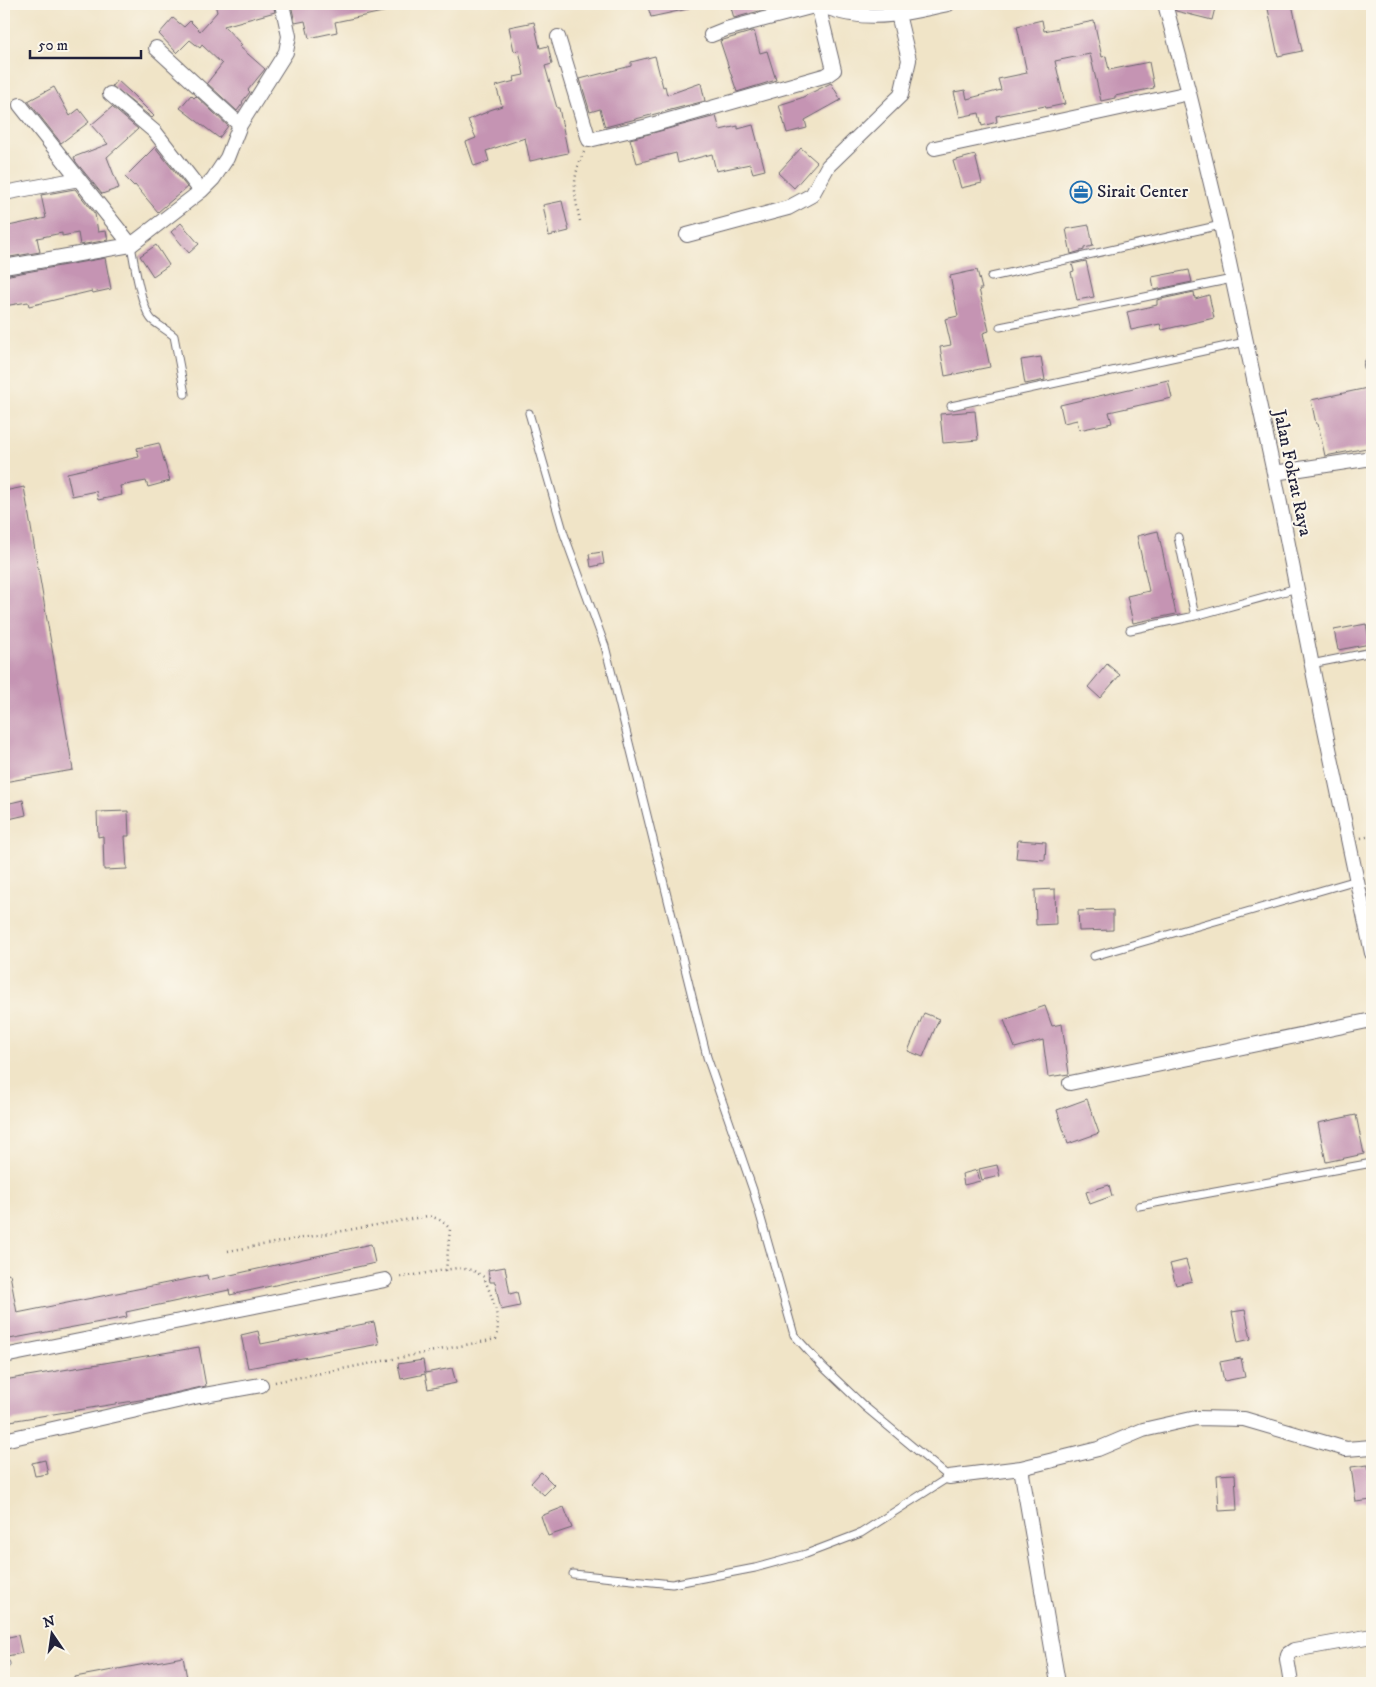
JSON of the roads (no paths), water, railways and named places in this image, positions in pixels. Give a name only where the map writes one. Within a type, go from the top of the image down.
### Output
[{"type":"street","points":[[4,267],[131,245],[201,191],[213,179],[227,158],[240,125],[286,52],[289,36],[282,4]]},
{"type":"street","points":[[711,35],[726,29],[818,4],[852,14],[898,14],[948,4]]},
{"type":"street","points":[[558,36],[589,140],[657,123],[833,72],[834,66],[818,4]]},
{"type":"street","name":"Jalan Fokrat Raya","points":[[1165,4],[1221,225],[1274,473],[1311,664],[1372,953]]},
{"type":"street","points":[[687,235],[788,208],[812,195],[828,166],[901,95],[909,60],[898,14]]},
{"type":"street","points":[[156,48],[240,125]]},
{"type":"street","points":[[935,148],[1189,93]]},
{"type":"street","points":[[110,94],[155,132],[201,191]]},
{"type":"street","points":[[20,105],[131,245]]},
{"type":"street","points":[[4,193],[79,178]]},
{"type":"street","points":[[1274,473],[1372,458]]},
{"type":"street","points":[[1070,1083],[1372,1020]]},
{"type":"street","points":[[4,1356],[385,1280]]},
{"type":"street","points":[[4,1440],[206,1395],[261,1385]]},
{"type":"street","points":[[949,1477],[1021,1468],[1098,1449],[1143,1430],[1196,1418],[1244,1419],[1346,1449],[1372,1447]]},
{"type":"street","points":[[1021,1468],[1058,1683]]},
{"type":"street","points":[[1291,1683],[1287,1659],[1288,1654],[1294,1650],[1372,1636]]},
{"type":"lane","points":[[991,277],[1221,225]]},
{"type":"lane","points":[[131,245],[146,309],[152,319],[174,336],[185,394]]},
{"type":"lane","points":[[1000,327],[1232,278]]},
{"type":"lane","points":[[951,406],[1245,342]]},
{"type":"lane","points":[[529,413],[564,534],[605,646],[708,1057],[753,1190],[794,1335],[823,1367],[864,1406],[949,1477],[862,1533],[806,1554],[755,1568],[672,1584],[573,1574]]},
{"type":"lane","points":[[1178,537],[1195,616]]},
{"type":"lane","points":[[1130,630],[1195,616],[1297,588]]},
{"type":"lane","points":[[1311,664],[1372,652]]},
{"type":"lane","points":[[1094,956],[1357,880]]},
{"type":"lane","points":[[1139,1206],[1372,1163]]},
{"type":"place","name":"Sirait Center","points":[[1081,192]]}]
